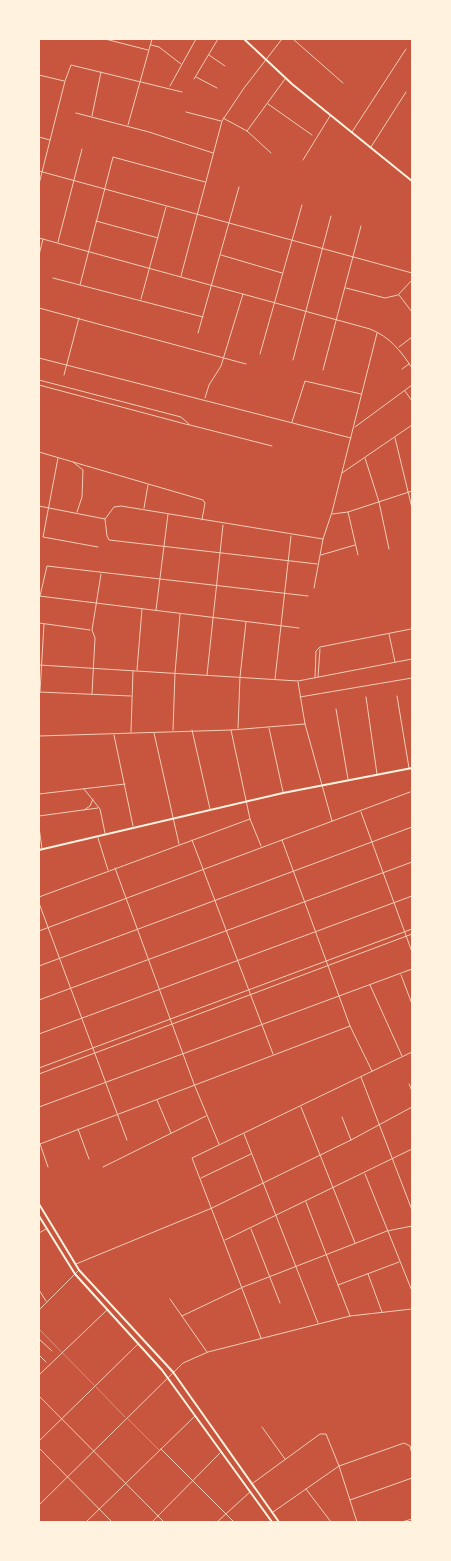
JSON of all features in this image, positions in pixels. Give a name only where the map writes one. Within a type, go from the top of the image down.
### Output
[{"type":"main road","points":[[244,39],[330,116],[412,180]]},
{"type":"main road","points":[[39,850],[283,793],[411,769]]},
{"type":"main road","points":[[39,1204],[75,1265],[172,1372],[279,1522]]},
{"type":"main road","points":[[39,1216],[75,1274],[168,1377],[272,1522]]},
{"type":"street","points":[[105,39],[149,50]]},
{"type":"street","points":[[127,126],[152,39]]},
{"type":"street","points":[[169,88],[196,39]]},
{"type":"street","points":[[217,88],[195,78],[218,39]]},
{"type":"street","points":[[180,277],[223,118],[282,39]]},
{"type":"street","points":[[293,39],[342,83]]},
{"type":"street","points":[[150,46],[159,47],[182,65]]},
{"type":"street","points":[[351,132],[406,49]]},
{"type":"street","points":[[208,55],[225,66]]},
{"type":"street","points":[[39,184],[65,81],[70,67],[73,65],[182,92]]},
{"type":"street","points":[[92,117],[102,72]]},
{"type":"street","points":[[39,75],[65,81]]},
{"type":"street","points":[[247,131],[286,78]]},
{"type":"street","points":[[371,148],[406,92]]},
{"type":"street","points":[[267,104],[312,135]]},
{"type":"street","points":[[186,112],[222,121]]},
{"type":"street","points":[[76,113],[127,126],[214,153]]},
{"type":"street","points":[[303,160],[330,116]]},
{"type":"street","points":[[223,118],[247,131],[271,153]]},
{"type":"street","points":[[39,137],[50,140]]},
{"type":"street","points":[[58,243],[82,149]]},
{"type":"street","points":[[80,285],[113,157],[206,183]]},
{"type":"street","points":[[39,171],[73,182],[412,273]]},
{"type":"street","points":[[198,333],[239,187]]},
{"type":"street","points":[[260,354],[302,205]]},
{"type":"street","points":[[141,300],[166,206]]},
{"type":"street","points":[[293,360],[331,216]]},
{"type":"street","points":[[96,220],[159,238]]},
{"type":"street","points":[[323,370],[361,226]]},
{"type":"street","points":[[39,238],[211,286],[306,310],[377,332],[398,347],[412,368]]},
{"type":"street","points":[[39,255],[43,239]]},
{"type":"street","points":[[220,255],[282,273]]},
{"type":"street","points":[[53,278],[203,317]]},
{"type":"street","points":[[346,288],[385,298],[398,295],[412,280]]},
{"type":"street","points":[[205,398],[223,359],[243,294]]},
{"type":"street","points":[[398,295],[412,312]]},
{"type":"street","points":[[39,308],[246,364]]},
{"type":"street","points":[[64,375],[78,318]]},
{"type":"street","points":[[314,588],[323,539],[332,514],[377,332]]},
{"type":"street","points":[[398,347],[412,337]]},
{"type":"street","points":[[39,358],[205,398],[351,438]]},
{"type":"street","points":[[402,369],[411,365]]},
{"type":"street","points":[[39,380],[181,418],[190,425]]},
{"type":"street","points":[[292,422],[305,381],[362,394]]},
{"type":"street","points":[[39,385],[272,446]]},
{"type":"street","points":[[353,428],[412,385]]},
{"type":"street","points":[[405,390],[412,401]]},
{"type":"street","points":[[342,473],[412,425]]},
{"type":"street","points":[[395,438],[412,508]]},
{"type":"street","points":[[39,452],[203,500],[205,503],[202,520]]},
{"type":"street","points":[[58,458],[43,537],[98,547]]},
{"type":"street","points":[[365,458],[379,502],[390,549]]},
{"type":"street","points":[[72,462],[83,470]]},
{"type":"street","points":[[77,513],[82,497],[83,470],[88,466]]},
{"type":"street","points":[[144,509],[148,484]]},
{"type":"street","points":[[332,514],[348,512],[412,491]]},
{"type":"street","points":[[39,506],[105,519]]},
{"type":"street","points":[[105,519],[117,506],[144,509],[291,536],[323,539]]},
{"type":"street","points":[[348,512],[358,555]]},
{"type":"street","points":[[156,610],[168,514]]},
{"type":"street","points":[[105,519],[109,540],[318,564]]},
{"type":"street","points":[[207,675],[223,524]]},
{"type":"street","points":[[275,679],[291,536]]},
{"type":"street","points":[[320,556],[356,544]]},
{"type":"street","points":[[299,628],[39,596],[47,566],[308,596]]},
{"type":"street","points":[[92,694],[95,638],[92,630],[102,573]]},
{"type":"street","points":[[137,670],[142,609]]},
{"type":"street","points":[[173,731],[180,614]]},
{"type":"street","points":[[238,729],[240,677],[246,621]]},
{"type":"street","points":[[39,623],[92,630]]},
{"type":"street","points":[[44,624],[39,692],[131,696]]},
{"type":"street","points":[[316,678],[317,649],[320,647],[411,629]]},
{"type":"street","points":[[389,633],[395,662]]},
{"type":"street","points":[[316,678],[320,647]]},
{"type":"street","points":[[40,665],[298,681],[412,659]]},
{"type":"street","points":[[131,733],[133,670]]},
{"type":"street","points":[[299,697],[412,678]]},
{"type":"street","points":[[298,681],[299,697],[305,724],[332,822]]},
{"type":"street","points":[[397,696],[411,769]]},
{"type":"street","points":[[366,697],[378,774]]},
{"type":"street","points":[[336,709],[348,780]]},
{"type":"street","points":[[39,736],[231,730],[305,724]]},
{"type":"street","points":[[269,727],[283,793]]},
{"type":"street","points":[[192,730],[210,810]]},
{"type":"street","points":[[231,730],[250,819],[261,847]]},
{"type":"street","points":[[154,732],[179,845]]},
{"type":"street","points":[[114,734],[134,827]]},
{"type":"street","points":[[39,794],[125,784]]},
{"type":"street","points":[[83,789],[100,809],[105,834]]},
{"type":"street","points":[[39,931],[261,847],[361,812],[410,792]]},
{"type":"street","points":[[83,810],[90,806],[93,799]]},
{"type":"street","points":[[39,816],[98,808]]},
{"type":"street","points":[[361,812],[412,952]]},
{"type":"street","points":[[39,897],[250,819]]},
{"type":"street","points":[[39,827],[42,849]]},
{"type":"street","points":[[39,966],[412,827]]},
{"type":"street","points":[[98,836],[108,871]]},
{"type":"street","points":[[192,840],[274,1056]]},
{"type":"street","points":[[282,840],[350,1026],[372,1071]]},
{"type":"street","points":[[39,1000],[412,862]]},
{"type":"street","points":[[114,868],[194,1084],[220,1145]]},
{"type":"street","points":[[39,1034],[238,962],[412,896]]},
{"type":"street","points":[[39,903],[127,1140]]},
{"type":"street","points":[[39,1068],[412,929]]},
{"type":"street","points":[[39,1074],[412,934]]},
{"type":"street","points":[[39,1107],[412,969]]},
{"type":"street","points":[[400,973],[412,1004]]},
{"type":"street","points":[[370,985],[402,1057]]},
{"type":"street","points":[[48,1167],[39,1142],[274,1056],[350,1026]]},
{"type":"street","points":[[261,1338],[225,1240],[192,1159],[193,1156],[220,1145],[412,1052]]},
{"type":"street","points":[[361,1076],[412,1210]]},
{"type":"street","points":[[409,1084],[412,1091]]},
{"type":"street","points":[[156,1099],[171,1134]]},
{"type":"street","points":[[300,1106],[355,1244]]},
{"type":"street","points":[[75,1265],[212,1208],[351,1140],[412,1107]]},
{"type":"street","points":[[103,1167],[207,1116]]},
{"type":"street","points":[[342,1117],[351,1140]]},
{"type":"street","points":[[77,1128],[89,1159]]},
{"type":"street","points":[[244,1133],[318,1324]]},
{"type":"street","points":[[225,1240],[412,1149]]},
{"type":"street","points":[[200,1178],[252,1154]]},
{"type":"street","points":[[364,1173],[412,1291]]},
{"type":"street","points":[[407,1196],[412,1195]]},
{"type":"street","points":[[306,1201],[350,1316]]},
{"type":"street","points":[[182,1316],[242,1287],[295,1266],[387,1231],[412,1226]]},
{"type":"street","points":[[250,1228],[280,1303]]},
{"type":"street","points":[[39,1233],[46,1229]]},
{"type":"street","points":[[338,1285],[400,1262]]},
{"type":"street","points":[[39,1310],[79,1270]]},
{"type":"street","points":[[368,1274],[382,1312]]},
{"type":"street","points":[[39,1290],[47,1302]]},
{"type":"street","points":[[170,1299],[208,1352]]},
{"type":"street","points":[[39,1505],[183,1363],[208,1352],[350,1316],[412,1309]]},
{"type":"street","points":[[39,1375],[107,1310]]},
{"type":"street","points":[[39,1339],[52,1351]]},
{"type":"street","points":[[39,1441],[138,1343]]},
{"type":"street","points":[[39,1355],[46,1362]]},
{"type":"street","points":[[39,1396],[164,1522]]},
{"type":"street","points":[[86,1522],[196,1416]]},
{"type":"street","points":[[262,1427],[285,1460]]},
{"type":"street","points":[[252,1484],[320,1434],[326,1434],[339,1466],[357,1522]]},
{"type":"street","points":[[272,1512],[339,1466],[404,1443],[410,1446],[412,1454]]},
{"type":"street","points":[[39,1448],[112,1522]]},
{"type":"street","points":[[160,1449],[194,1480],[234,1522]]},
{"type":"street","points":[[152,1522],[222,1452]]},
{"type":"street","points":[[350,1500],[412,1478]]},
{"type":"street","points":[[306,1489],[331,1522]]},
{"type":"street","points":[[217,1522],[250,1492]]},
{"type":"street","points":[[404,1522],[412,1519]]},
{"type":"lane","points":[[39,1329],[160,1449]]}]
